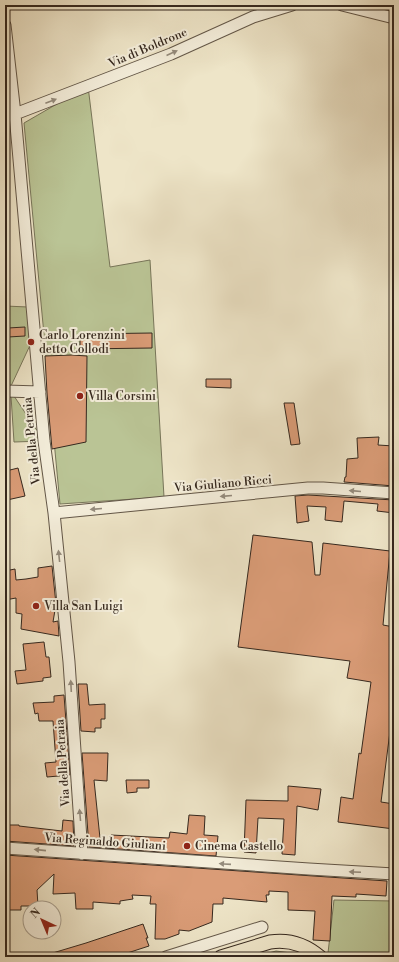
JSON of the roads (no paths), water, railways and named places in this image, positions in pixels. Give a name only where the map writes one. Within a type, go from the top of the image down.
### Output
[{"type":"main road","points":[[221,957],[278,941],[289,942],[320,957]]},
{"type":"street","name":"Via di Boldrone","points":[[15,114],[171,54],[253,17],[292,5]]},
{"type":"street","points":[[342,5],[394,18]]},
{"type":"street","name":"Via della Petraia","points":[[5,25],[15,114],[44,441],[54,513],[70,662],[82,854]]},
{"type":"street","points":[[5,390],[40,392]]},
{"type":"street","name":"Via Giuliano Ricci","points":[[54,513],[308,488],[394,493]]},
{"type":"street","name":"Via Reginaldo Giuliani","points":[[5,848],[394,874]]},
{"type":"street","points":[[166,957],[262,927]]},
{"type":"place","name":"Carlo Lorenzini detto Collodi","points":[[31,342]]},
{"type":"place","name":"Villa Corsini","points":[[80,396]]},
{"type":"place","name":"Villa San Luigi","points":[[36,606]]},
{"type":"place","name":"Cinema Castello","points":[[187,846]]}]
